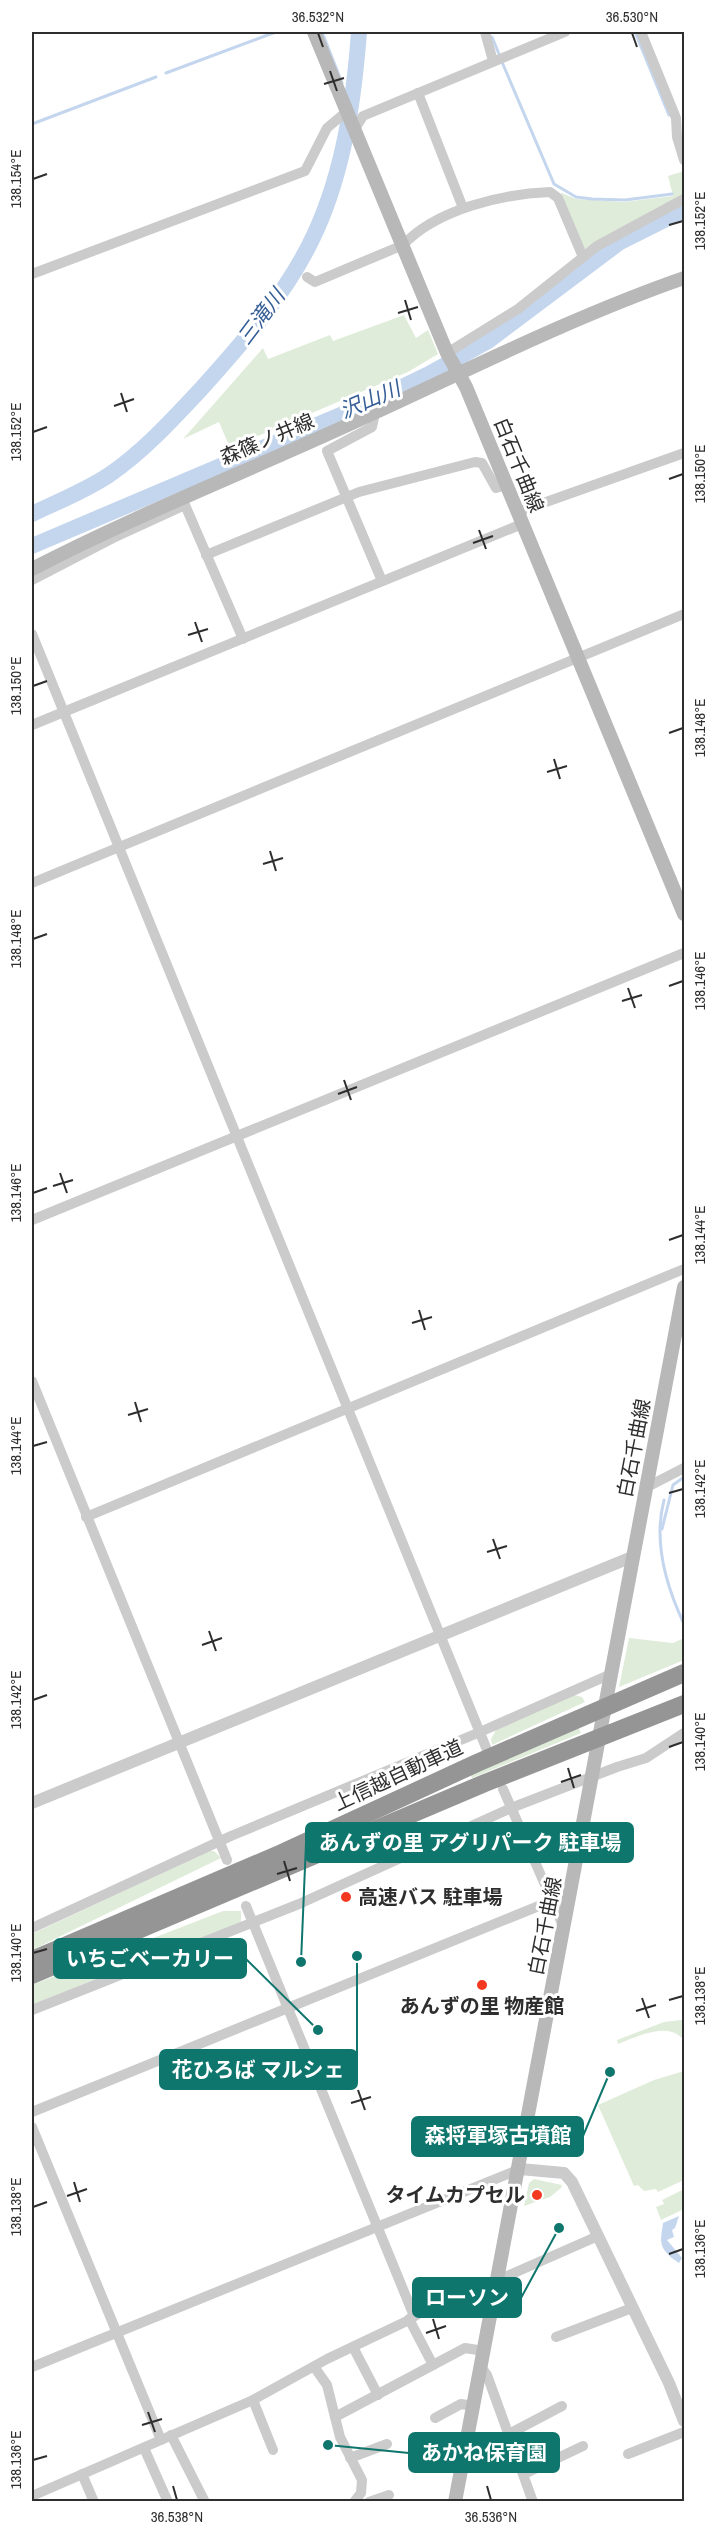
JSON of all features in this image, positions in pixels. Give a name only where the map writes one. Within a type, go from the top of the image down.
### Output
[{"type":"highway","name":"上信越自動車道","points":[[32,1960],[282,1853],[477,1763],[684,1673]]},
{"type":"highway","name":"上信越自動車道","points":[[32,1975],[484,1784],[575,1750],[684,1704]]},
{"type":"main road","name":"白石千曲線","points":[[314,32],[448,354],[466,387],[580,658],[684,914]]},
{"type":"main road","name":"森篠ノ井線","points":[[32,569],[138,516],[375,413],[457,371],[603,308],[684,278]]},
{"type":"main road","name":"白石千曲線","points":[[455,2502],[520,2169],[684,1287]]},
{"type":"street","points":[[485,32],[493,61]]},
{"type":"street","points":[[354,130],[363,116],[565,32]]},
{"type":"street","points":[[641,32],[676,118],[677,137],[684,160]]},
{"type":"street","points":[[418,93],[463,208]]},
{"type":"street","points":[[32,274],[305,171],[327,128],[347,113]]},
{"type":"street","points":[[307,277],[315,282],[403,245],[413,234],[463,208],[502,197],[550,192],[558,198],[583,257]]},
{"type":"street","points":[[448,354],[518,309],[583,257],[621,232],[684,199]]},
{"type":"street","points":[[375,413],[372,427],[327,451],[382,581]]},
{"type":"street","points":[[32,724],[382,581],[520,518],[684,453]]},
{"type":"street","points":[[206,555],[348,499],[359,492],[475,462],[482,463],[496,488],[506,485]]},
{"type":"street","points":[[32,580],[113,538],[185,505],[243,639]]},
{"type":"street","points":[[32,883],[684,614]]},
{"type":"street","points":[[32,633],[486,1750]]},
{"type":"street","points":[[32,1220],[684,953]]},
{"type":"street","points":[[86,1516],[684,1269]]},
{"type":"street","points":[[32,1381],[227,1860]]},
{"type":"street","points":[[647,1487],[684,1468]]},
{"type":"street","points":[[32,1803],[632,1557]]},
{"type":"street","points":[[32,1928],[231,1836],[480,1732],[611,1674]]},
{"type":"street","points":[[32,2010],[253,1923],[511,1808],[646,1758],[684,1732]]},
{"type":"street","points":[[503,1790],[564,1928]]},
{"type":"street","points":[[32,2112],[552,1900]]},
{"type":"street","points":[[246,1906],[433,2365]]},
{"type":"street","points":[[32,2127],[116,2333],[166,2438],[205,2502]]},
{"type":"street","points":[[32,2367],[520,2169],[564,2173],[572,2182],[684,2421]]},
{"type":"street","points":[[32,2496],[253,2400],[412,2318],[448,2295],[498,2280],[598,2236]]},
{"type":"street","points":[[556,2337],[632,2308]]},
{"type":"street","points":[[353,2347],[378,2395]]},
{"type":"street","points":[[335,2417],[465,2348],[484,2351]]},
{"type":"street","points":[[481,2367],[487,2375],[533,2502]]},
{"type":"street","points":[[315,2368],[327,2385],[335,2417],[362,2481],[363,2500],[390,2495]]},
{"type":"street","points":[[253,2400],[273,2450]]},
{"type":"street","points":[[435,2418],[461,2404],[474,2406]]},
{"type":"street","points":[[509,2434],[562,2406]]},
{"type":"street","points":[[628,2454],[684,2432]]},
{"type":"street","points":[[351,2458],[387,2444]]},
{"type":"street","points":[[524,2474],[583,2446]]},
{"type":"street","points":[[144,2448],[168,2502]]},
{"type":"street","points":[[82,2474],[94,2502]]},
{"type":"green space","points":[[684,171],[684,196],[584,249],[560,194],[576,199],[624,202],[673,196],[668,176]]},
{"type":"green space","points":[[404,315],[416,338],[428,330],[438,354],[408,372],[230,448],[219,422],[183,439],[263,348],[268,359],[330,335],[333,341]]},
{"type":"green space","points":[[629,1638],[673,1643],[684,1638],[684,1660],[619,1687]]},
{"type":"green space","points":[[571,1694],[582,1697],[585,1702],[492,1745],[491,1739],[497,1728]]},
{"type":"green space","points":[[578,1726],[581,1733],[472,1778],[470,1774]]},
{"type":"green space","points":[[209,1851],[214,1851],[221,1858],[32,1950],[32,1934]]},
{"type":"green space","points":[[223,1911],[241,1911],[241,1924],[123,1970],[119,1962],[114,1965],[117,1971],[32,2005],[32,1985]]},
{"type":"green space","points":[[684,2021],[684,2040],[670,2031],[662,2031],[644,2034],[618,2044],[617,2040],[664,2022]]},
{"type":"green space","points":[[684,2071],[684,2180],[658,2192],[656,2189],[644,2191],[638,2185],[634,2186],[598,2105],[654,2080]]},
{"type":"green space","points":[[534,2179],[562,2185],[550,2197],[524,2206],[529,2183]]},
{"type":"green space","points":[[684,2189],[684,2209],[661,2220],[656,2207],[664,2204],[662,2200]]},
{"type":"water","points":[[679,2216],[672,2230],[674,2237],[667,2240],[682,2258],[679,2263],[663,2248],[661,2239],[663,2223]]},
{"type":"waterway","points":[[166,73],[276,32]]},
{"type":"waterway","points":[[322,32],[342,83]]},
{"type":"waterway","name":"三滝川","points":[[32,514],[100,481],[146,445],[250,333],[293,274],[326,207],[341,158],[351,108],[359,32]]},
{"type":"waterway","points":[[635,32],[669,115]]},
{"type":"waterway","points":[[492,37],[499,54]]},
{"type":"waterway","points":[[502,62],[554,184],[576,197],[592,199],[625,200],[672,194]]},
{"type":"waterway","points":[[32,124],[156,77]]},
{"type":"waterway","name":"沢山川","points":[[32,546],[371,402],[429,374],[488,341],[620,242],[684,210]]},
{"type":"waterway","points":[[662,1529],[673,1485],[684,1477]]},
{"type":"waterway","points":[[664,1500],[660,1532],[663,1564],[684,1624]]},
{"type":"place","name":"高速バス 駐車場","points":[[346,1897]]},
{"type":"place","name":"花ひろば マルシェ","points":[[357,1956]]},
{"type":"place","name":"あんずの里 アグリパーク 駐車場","points":[[301,1962]]},
{"type":"place","name":"あんずの里 物産館","points":[[482,1985]]},
{"type":"place","name":"いちごベーカリー","points":[[318,2030]]},
{"type":"place","name":"森将軍塚古墳館","points":[[610,2072]]},
{"type":"place","name":"タイムカプセル","points":[[537,2195]]},
{"type":"place","name":"ローソン","points":[[559,2228]]},
{"type":"place","name":"あかね保育園","points":[[328,2445]]}]
